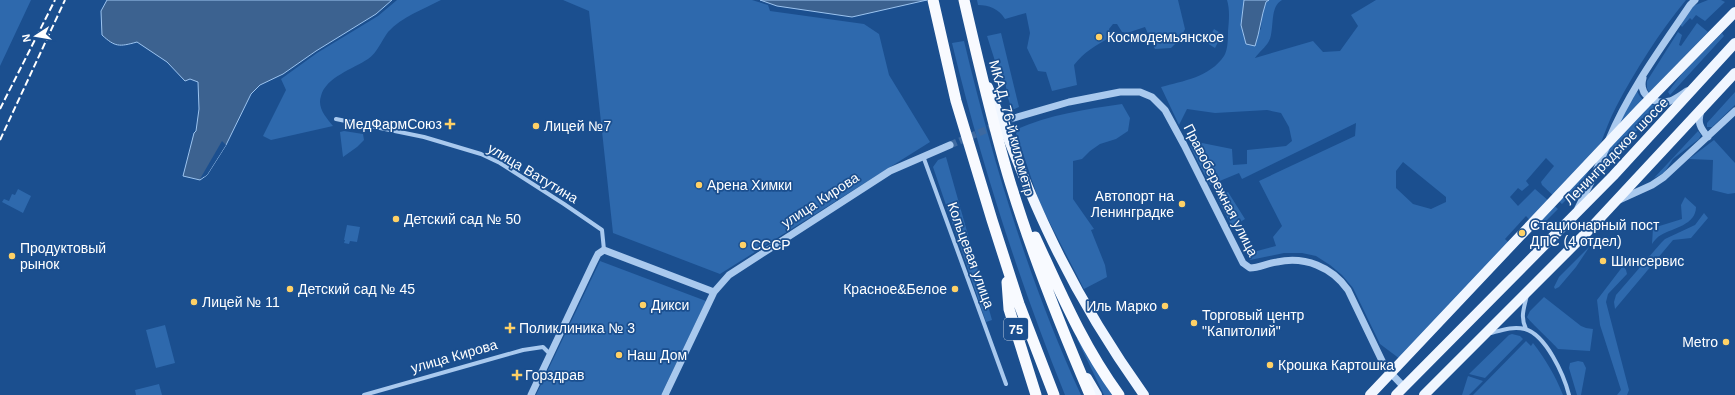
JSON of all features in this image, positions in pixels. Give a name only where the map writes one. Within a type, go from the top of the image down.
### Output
[{"type":"highway","points":[[933,0],[956,101],[1004,262],[1054,395]]},
{"type":"highway","name":"МКАД, 76-й километр","points":[[964,0],[977,57],[1010,182],[1037,262],[1090,395]]},
{"type":"highway","points":[[1010,182],[1083,338],[1100,370],[1119,395]]},
{"type":"highway","name":"75","points":[[1004,262],[1009,309],[1036,395]]},
{"type":"main road","points":[[1370,395],[1640,109],[1735,12]]},
{"type":"main road","name":"Ленинградское шоссе","points":[[1396,395],[1574,215],[1699,84],[1735,43]]},
{"type":"main road","points":[[977,57],[1025,180],[1047,230],[1068,272],[1118,359],[1144,395]]},
{"type":"main road","points":[[1424,395],[1617,201],[1735,73]]},
{"type":"main road","points":[[1070,347],[1097,395]]},
{"type":"street","points":[[1574,215],[1593,178],[1621,112],[1643,76],[1695,0]]},
{"type":"street","points":[[1643,76],[1641,83],[1643,91],[1646,96],[1656,102],[1670,100],[1699,84]]},
{"type":"street","name":"Правобережная улица","points":[[1014,118],[1069,102],[1120,92],[1140,92],[1152,97],[1165,110],[1243,263],[1248,267],[1254,268],[1290,260],[1322,267],[1332,273],[1341,280],[1348,290],[1385,367],[1404,387]]},
{"type":"street","points":[[1701,110],[1699,123],[1701,129],[1708,137]]},
{"type":"street","points":[[1617,201],[1652,185],[1671,171],[1735,111]]},
{"type":"street","name":"улица Ватутина","points":[[336,120],[424,137],[481,154],[500,163],[602,230],[604,250]]},
{"type":"street","name":"улица Кирова","points":[[665,395],[714,292],[729,275],[890,171],[950,145]]},
{"type":"street","name":"Кольцевая улица","points":[[923,156],[1006,384]]},
{"type":"street","points":[[531,395],[598,254],[604,250],[714,292]]},
{"type":"street","points":[[1528,292],[1522,321],[1526,329],[1536,336],[1556,360],[1563,375],[1569,395]]},
{"type":"street","points":[[1484,334],[1508,328],[1526,329]]},
{"type":"street","name":"улица Кирова","points":[[364,395],[523,350],[543,347],[546,348],[550,354]]},
{"type":"shaded area","points":[[0,0],[31,0],[0,66]]},
{"type":"shaded area","points":[[107,0],[392,0],[376,14],[316,51],[283,74],[260,85],[251,94],[226,145],[207,175],[200,180],[183,176],[194,133],[196,131],[199,109],[198,82],[190,79],[185,81],[167,62],[137,42],[126,45],[118,45],[110,42],[102,35],[101,11]]},
{"type":"shaded area","points":[[397,0],[441,0],[399,22],[388,32],[377,50],[368,59],[341,74],[328,84],[321,96],[320,104],[323,112],[333,126],[271,140],[263,136],[286,90],[281,79],[317,53],[378,16]]},
{"type":"shaded area","points":[[563,0],[752,0],[768,5],[770,11],[864,24],[879,34],[889,75],[930,142],[720,274],[613,233],[589,11]]},
{"type":"shaded area","points":[[760,0],[927,0],[852,17],[777,6]]},
{"type":"shaded area","points":[[977,0],[1178,0],[1185,29],[1181,38],[1171,48],[1155,49],[1145,27],[1127,33],[1122,32],[1117,24],[1113,24],[1109,29],[1111,37],[1091,49],[1074,65],[1077,85],[1052,91],[1046,72],[1038,71],[1027,48],[1030,33],[1026,13],[1005,19],[993,8],[978,5]]},
{"type":"shaded area","points":[[1227,0],[1244,0],[1241,25],[1246,44],[1261,29],[1262,14],[1266,2],[1269,0],[1282,0],[1275,8],[1269,41],[1255,58],[1313,41],[1323,52],[1340,51],[1358,26],[1351,15],[1376,0],[1686,0],[1657,38],[1632,79],[1616,107],[1589,171],[1579,186],[1562,204],[1542,185],[1541,182],[1554,166],[1546,158],[1526,181],[1529,185],[1522,191],[1518,188],[1510,197],[1518,206],[1535,189],[1558,209],[1538,229],[1526,216],[1505,239],[1509,243],[1400,359],[1380,344],[1353,288],[1342,275],[1330,265],[1316,256],[1302,253],[1284,253],[1250,260],[1246,254],[1276,246],[1273,237],[1282,226],[1259,181],[1355,136],[1356,123],[1242,179],[1239,173],[1210,185],[1190,146],[1197,142],[1232,149],[1233,165],[1247,164],[1247,150],[1286,146],[1292,141],[1289,127],[1281,113],[1267,110],[1215,113],[1187,109],[1179,125],[1161,87],[1196,77],[1211,69],[1224,56],[1228,40]],"holes":[[[1403,162],[1446,197],[1446,202],[1431,209],[1413,204],[1396,188],[1396,171]]]},
{"type":"shaded area","points":[[1244,0],[1269,0],[1266,2],[1264,8],[1255,46],[1246,44],[1241,25]]},
{"type":"shaded area","points":[[1708,0],[1721,0],[1725,2],[1705,21],[1696,15],[1692,20],[1690,18],[1682,27],[1680,24],[1693,6]]},
{"type":"shaded area","points":[[1697,23],[1708,32],[1649,93],[1647,81],[1678,32],[1682,35],[1679,45],[1681,46]]},
{"type":"shaded area","points":[[1214,29],[1222,34],[1215,48],[1207,43]]},
{"type":"shaded area","points":[[1001,33],[1019,107],[1012,110],[1005,83],[1002,83],[987,36]]},
{"type":"shaded area","points":[[1722,33],[1724,36],[1670,95],[1668,92],[1684,71]]},
{"type":"shaded area","points":[[964,41],[987,131],[1014,221],[1045,309],[1081,395],[1065,395],[1032,309],[1002,221],[975,133],[952,43]]},
{"type":"shaded area","points":[[1637,91],[1641,98],[1646,102],[1652,105],[1660,106],[1599,171],[1623,115]]},
{"type":"shaded area","points":[[1735,92],[1735,105],[1712,127],[1707,127],[1707,123]]},
{"type":"shaded area","points":[[1122,104],[1130,118],[1128,131],[1116,139],[1100,144],[1082,159],[1073,161],[1073,199],[1094,229],[1091,230],[1105,265],[1107,277],[1084,289],[1040,204],[1015,130],[1054,116],[1081,110]]},
{"type":"shaded area","points":[[344,131],[363,134],[364,140],[343,157],[340,132]]},
{"type":"shaded area","points":[[1698,131],[1701,135],[1699,139],[1673,159],[1664,173],[1654,178]]},
{"type":"shaded area","points":[[1714,140],[1735,163],[1735,193],[1728,194],[1712,190],[1713,160],[1689,159]]},
{"type":"shaded area","points":[[946,157],[992,320],[986,322],[933,167],[938,160]]},
{"type":"shaded area","points":[[18,189],[31,196],[23,213],[2,202],[4,199],[9,201],[12,194],[15,195]]},
{"type":"shaded area","points":[[1228,192],[1245,219],[1232,227],[1217,198]]},
{"type":"shaded area","points":[[1685,197],[1696,207],[1692,218],[1683,225],[1660,236],[1652,244],[1653,228],[1682,219],[1681,205]]},
{"type":"shaded area","points":[[1704,213],[1708,218],[1691,238],[1673,240],[1615,309],[1614,302],[1616,295],[1661,243],[1665,239],[1695,225]]},
{"type":"shaded area","points":[[347,225],[360,227],[357,242],[350,241],[349,244],[344,243]]},
{"type":"shaded area","points":[[1590,246],[1576,267],[1559,287],[1555,289],[1554,287],[1559,277]]},
{"type":"shaded area","points":[[600,261],[706,301],[661,395],[536,395]]},
{"type":"shaded area","points":[[1623,266],[1627,274],[1608,294],[1606,302],[1629,390],[1627,395],[1617,395],[1621,390],[1600,325],[1597,300]]},
{"type":"shaded area","points":[[1544,297],[1581,326],[1593,329],[1590,351],[1558,349],[1527,317],[1530,311]]},
{"type":"shaded area","points":[[165,325],[175,363],[156,368],[146,330]]},
{"type":"shaded area","points":[[1512,334],[1520,336],[1523,339],[1485,378],[1469,374],[1509,335]]},
{"type":"shaded area","points":[[1079,338],[1112,395],[1104,395],[1077,339]]},
{"type":"shaded area","points":[[1526,341],[1531,346],[1533,343],[1542,355],[1563,395],[1473,395]]},
{"type":"shaded area","points":[[1578,361],[1583,362],[1586,368],[1581,395],[1577,395],[1569,368],[1570,363]]},
{"type":"shaded area","points":[[1468,376],[1483,381],[1469,395],[1462,395]]},
{"type":"shaded area","points":[[159,384],[162,395],[136,395],[135,390]]},
{"type":"pier","points":[[222,141],[226,145],[207,175],[200,179]]},
{"type":"tunnel","points":[[950,145],[1014,118]]},
{"type":"railway","points":[[0,109],[55,0]]},
{"type":"railway","points":[[0,140],[65,0]]},
{"type":"place","name":"Космодемьянское","points":[[1099,37]]},
{"type":"place","name":"МедФармСоюз","points":[[450,124]]},
{"type":"place","name":"Лицей №7","points":[[536,126]]},
{"type":"place","name":"Арена Химки","points":[[699,185]]},
{"type":"place","name":"Автопорт на Ленинградке","points":[[1182,204]]},
{"type":"place","name":"Детский сад № 50","points":[[396,219]]},
{"type":"place","name":"Стационарный пост ДПС (4 отдел)","points":[[1522,233]]},
{"type":"place","name":"СССР","points":[[743,245]]},
{"type":"place","name":"Продуктовый рынок","points":[[12,256]]},
{"type":"place","name":"Шинсервис","points":[[1603,261]]},
{"type":"place","name":"Детский сад № 45","points":[[290,289]]},
{"type":"place","name":"Красное&Белое","points":[[955,289]]},
{"type":"place","name":"Лицей № 11","points":[[194,302]]},
{"type":"place","name":"Дикси","points":[[643,305]]},
{"type":"place","name":"Иль Марко","points":[[1165,306]]},
{"type":"place","name":"Торговый центр \"Капитолий\"","points":[[1194,323]]},
{"type":"place","name":"Поликлиника № 3","points":[[510,328]]},
{"type":"place","name":"Metro","points":[[1726,342]]},
{"type":"place","name":"Наш Дом","points":[[619,355]]},
{"type":"place","name":"Крошка Картошка","points":[[1270,365]]},
{"type":"place","name":"Горздрав","points":[[517,375]]}]
